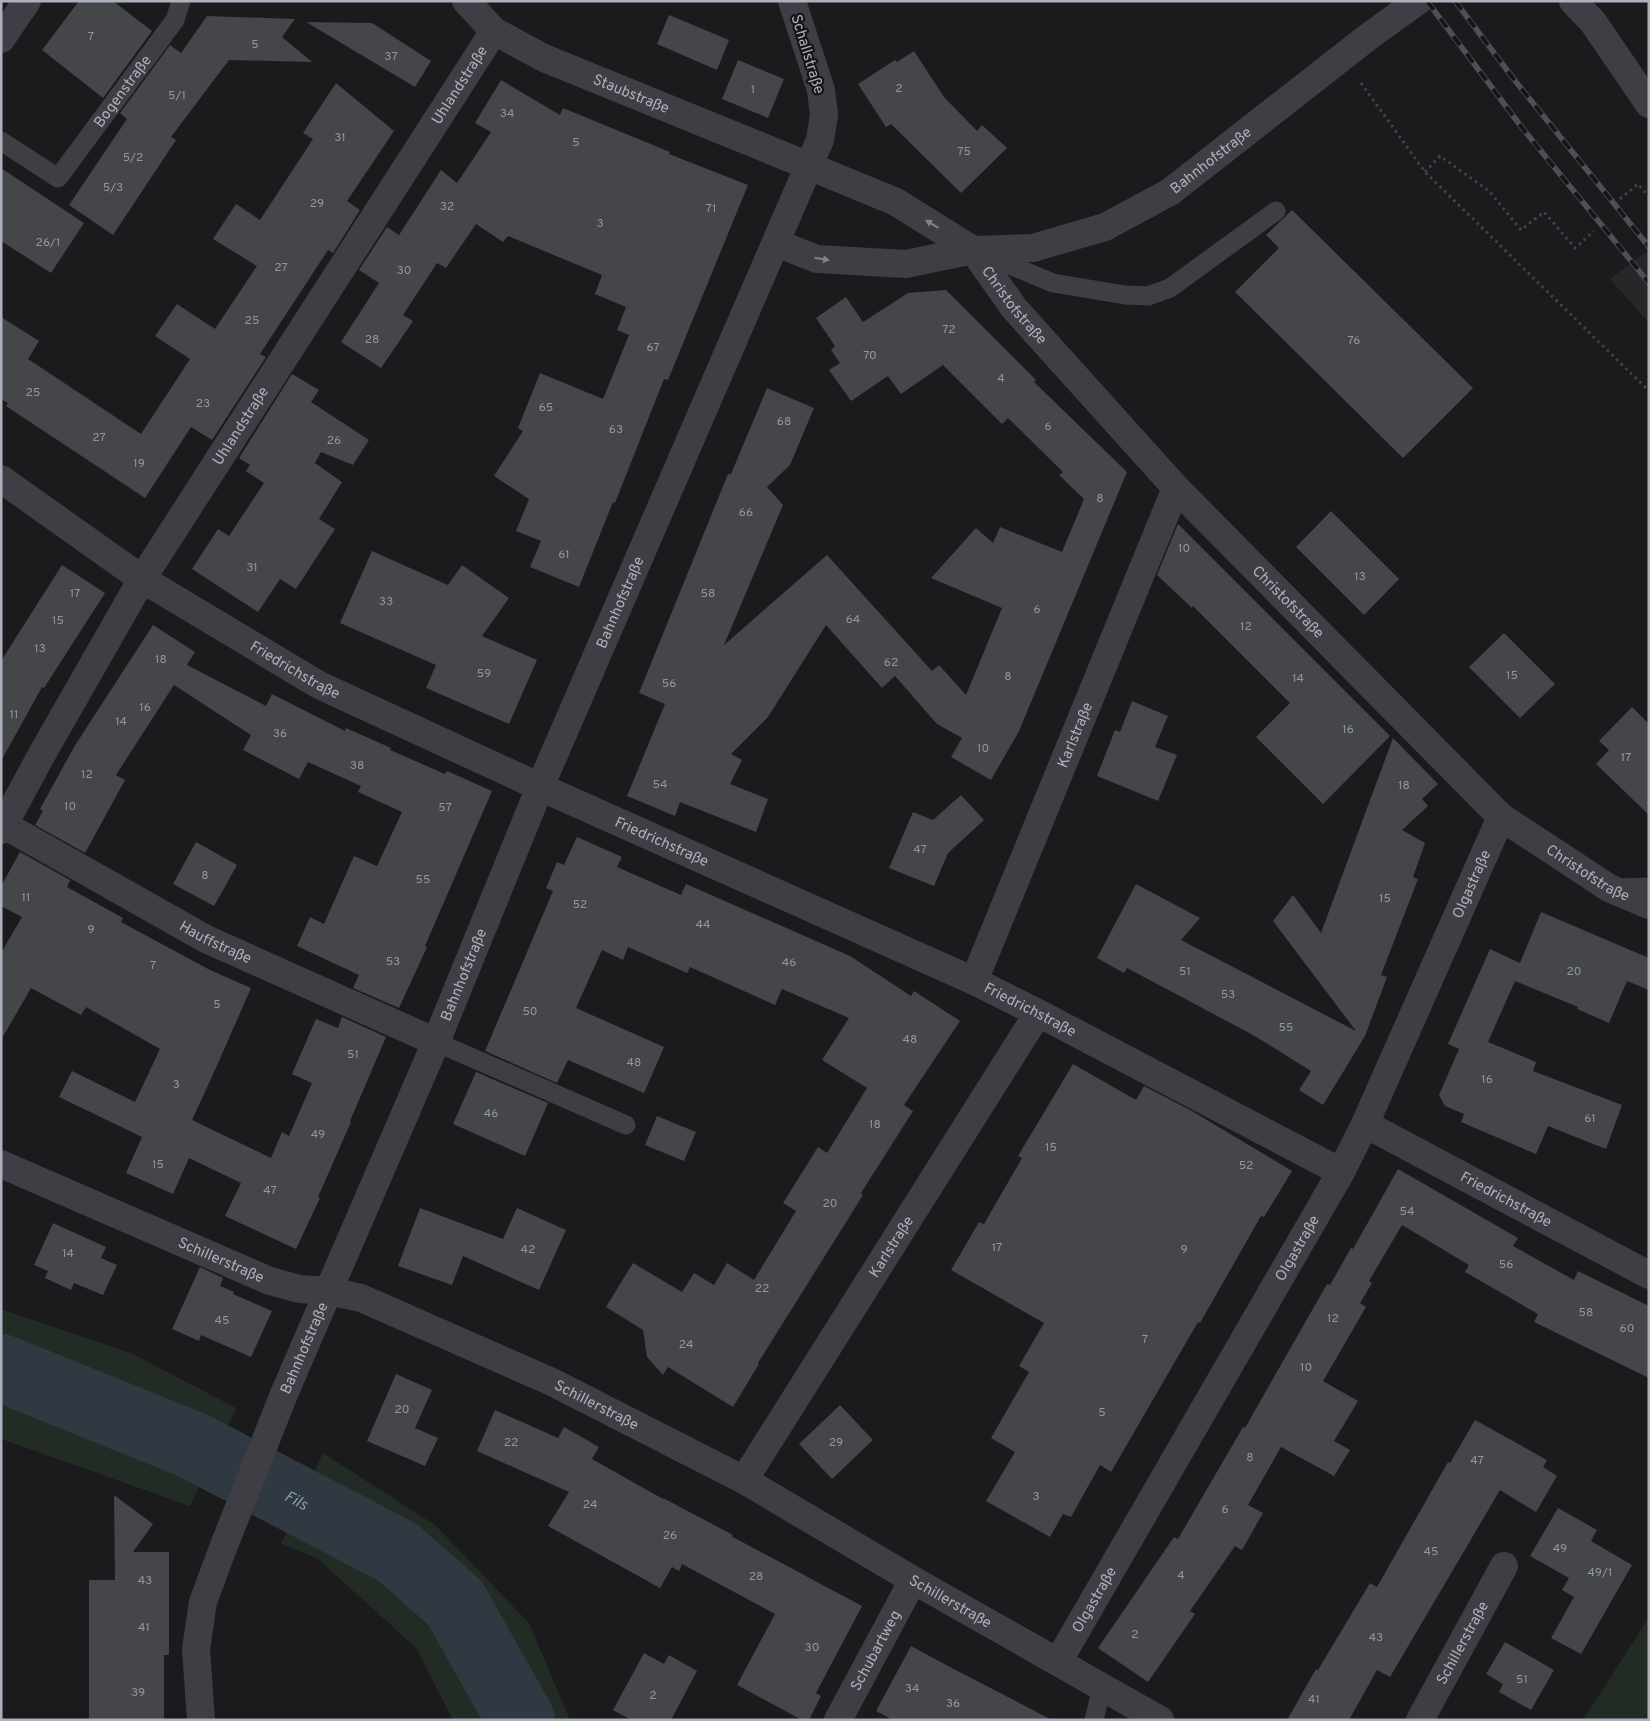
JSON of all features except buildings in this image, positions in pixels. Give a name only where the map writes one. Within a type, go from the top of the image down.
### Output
[{"type":"street","points":[[1,39],[26,1]]},
{"type":"street","name":"Staubstraße","points":[[466,1],[494,31],[544,58],[809,166]]},
{"type":"street","name":"Schallstraße","points":[[792,1],[821,90],[824,115],[820,140],[809,166]]},
{"type":"street","name":"Bahnhofstraße","points":[[776,243],[817,259],[906,264],[973,250],[1033,248],[1105,228],[1170,192],[1342,56],[1418,1]]},
{"type":"street","points":[[1573,1],[1593,22],[1649,104]]},
{"type":"street","name":"Uhlandstraße","points":[[2,828],[60,721],[142,578],[494,31]]},
{"type":"street","points":[[809,166],[896,202],[973,250]]},
{"type":"street","name":"Bahnhofstraße","points":[[201,1720],[196,1649],[204,1602],[223,1548],[284,1394],[436,1042],[540,787],[809,166]]},
{"type":"street","name":"Christofstraße","points":[[973,250],[1014,308],[1176,488],[1501,817],[1609,888],[1649,905]]},
{"type":"street","name":"Friedrichstraße","points":[[1,479],[142,578],[319,685],[540,787],[974,981],[1038,1012],[1341,1172]]},
{"type":"street","name":"Karlstraße","points":[[974,981],[1176,488]]},
{"type":"street","name":"Olgastraße","points":[[1058,1662],[1341,1172],[1365,1124],[1501,817]]},
{"type":"street","name":"Hauffstraße","points":[[2,828],[206,939],[436,1042]]},
{"type":"street","name":"Karlstraße","points":[[744,1480],[1038,1012]]},
{"type":"street","name":"Friedrichstraße","points":[[1365,1124],[1649,1275]]},
{"type":"street","name":"Schillerstraße","points":[[1,1164],[270,1280],[299,1289],[329,1291],[362,1298],[552,1382],[744,1480],[912,1580],[1160,1720]]},
{"type":"street","name":"Schillerstraße","points":[[1420,1720],[1504,1566]]},
{"type":"street","name":"Schubartweg","points":[[838,1720],[912,1580]]},
{"type":"lane","name":"Bogenstraße","points":[[1,141],[58,178],[176,20],[181,1]]},
{"type":"lane","points":[[973,250],[1053,283],[1125,296],[1148,296],[1170,288],[1276,211]]},
{"type":"lane","points":[[1609,888],[1649,887]]},
{"type":"lane","points":[[436,1042],[626,1125]]},
{"type":"lane","points":[[1094,1720],[1102,1687]]},
{"type":"path","points":[[1342,56],[1425,172],[1649,390]]},
{"type":"path","points":[[1425,172],[1440,156],[1489,191],[1521,230],[1544,212],[1575,248],[1594,232]]},
{"type":"path","points":[[1620,199],[1638,184],[1649,197]]},
{"type":"shaded area","points":[[1649,250],[1649,323],[1610,279]]},
{"type":"shaded area","points":[[1,1309],[133,1354],[236,1408],[190,1506],[1,1439]]},
{"type":"shaded area","points":[[323,1453],[435,1525],[529,1623],[570,1720],[453,1720],[416,1648],[317,1558],[281,1544]]},
{"type":"shaded area","points":[[1649,1617],[1649,1720],[1583,1720]]},
{"type":"waterway","name":"Fils","points":[[1,1368],[192,1445],[397,1552],[455,1603],[521,1720]]},
{"type":"railway","points":[[1427,1],[1523,129],[1649,283]]},
{"type":"railway","points":[[1455,1],[1516,82],[1649,247]]}]
